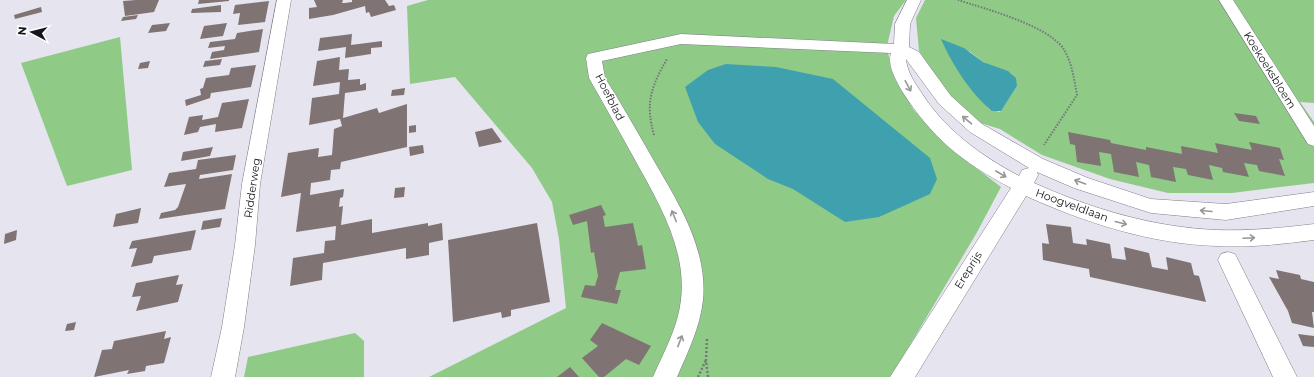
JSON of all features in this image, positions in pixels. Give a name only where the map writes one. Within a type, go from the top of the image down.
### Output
[{"type":"street","name":"Ridderweg","points":[[223,377],[234,319],[245,246],[251,184],[284,0]]},
{"type":"street","name":"Hoogveldlaan","points":[[914,0],[902,27],[901,49],[898,58],[905,81],[914,97],[930,119],[971,154],[1021,185],[1061,203],[1105,219],[1186,236],[1219,239],[1249,238],[1314,232]]},
{"type":"street","name":"Koekoeksbloem","points":[[1226,0],[1314,140]]},
{"type":"street","name":"Hoefblad","points":[[665,377],[682,339],[692,300],[691,269],[688,253],[672,209],[598,78],[594,58],[634,48],[681,39],[901,49]]},
{"type":"street","points":[[901,49],[913,56],[937,91],[960,115],[998,142],[1036,164],[1081,183],[1151,206],[1226,212],[1314,199]]},
{"type":"street","name":"Ereprijs","points":[[902,377],[1021,185],[1036,164]]},
{"type":"street","points":[[1228,260],[1284,377]]},
{"type":"path","points":[[958,0],[992,11],[1032,27],[1058,43],[1071,65],[1077,95],[1047,139],[1036,164]]},
{"type":"path","points":[[698,377],[706,360]]},
{"type":"green space","points":[[428,0],[906,0],[894,16],[887,46],[891,69],[913,109],[945,144],[1001,187],[976,234],[891,377],[429,377],[566,308],[559,239],[552,202],[532,168],[455,77],[410,84],[407,6]]},
{"type":"green space","points":[[925,0],[1314,0],[1314,103],[1300,102],[1314,122],[1314,183],[1232,193],[1168,193],[1110,179],[1042,155],[1000,129],[977,122],[952,100],[919,51],[916,18]],"holes":[[[969,51],[983,62],[1012,74],[1017,86],[1000,112],[989,109],[955,66]]]},
{"type":"green space","points":[[120,37],[132,170],[67,186],[21,63]]},
{"type":"green space","points":[[355,333],[364,341],[364,377],[244,377],[248,357]]},
{"type":"water","points":[[941,39],[964,48],[983,62],[1008,71],[1016,78],[1017,86],[1001,111],[992,111],[976,96],[962,78]]},
{"type":"water","points":[[726,64],[776,67],[833,79],[930,158],[937,179],[930,194],[879,217],[845,222],[793,189],[768,179],[715,144],[698,122],[685,87],[708,70]]},
{"type":"building","points":[[159,0],[154,12],[125,16],[123,1]]},
{"type":"building","points":[[199,0],[229,0],[229,1],[198,4]]},
{"type":"building","points":[[314,0],[343,0],[342,3],[345,3],[352,2],[352,0],[385,0],[389,6],[394,5],[396,10],[371,17],[369,12],[366,13],[365,6],[333,15],[309,19],[309,8],[317,7]]},
{"type":"building","points":[[269,1],[265,22],[238,25],[240,13],[233,14],[235,5]]},
{"type":"building","points":[[221,5],[221,12],[191,13],[192,9]]},
{"type":"building","points":[[41,7],[42,12],[15,19],[14,15]]},
{"type":"building","points":[[138,15],[136,19],[121,21],[123,17]]},
{"type":"building","points":[[170,23],[166,31],[148,33],[152,25]]},
{"type":"building","points":[[227,23],[223,36],[200,39],[204,26]]},
{"type":"building","points":[[263,29],[259,52],[210,59],[212,52],[224,50],[225,46],[208,48],[210,42],[235,39],[237,33]]},
{"type":"building","points":[[352,34],[351,45],[382,41],[382,47],[371,48],[371,54],[345,58],[346,47],[318,51],[320,38]]},
{"type":"building","points":[[340,57],[339,70],[349,69],[348,80],[360,79],[360,85],[366,83],[366,90],[345,93],[343,118],[377,108],[379,113],[407,104],[407,147],[341,162],[340,169],[331,170],[330,180],[311,183],[310,195],[344,189],[343,197],[340,198],[339,207],[343,206],[341,225],[372,219],[372,233],[428,223],[428,226],[442,223],[443,240],[429,243],[429,255],[406,259],[406,248],[323,263],[322,280],[290,286],[293,258],[324,253],[325,241],[335,240],[336,226],[296,232],[301,193],[281,197],[288,153],[319,148],[318,157],[332,155],[334,129],[342,126],[340,119],[309,125],[312,98],[339,94],[340,82],[313,86],[317,61]]},
{"type":"building","points":[[222,59],[220,65],[203,67],[205,61]]},
{"type":"building","points":[[150,61],[148,68],[138,69],[140,63]]},
{"type":"building","points":[[256,65],[251,87],[211,93],[210,98],[186,106],[185,100],[201,95],[200,89],[203,88],[206,78],[229,75],[231,68]]},
{"type":"building","points":[[405,88],[404,95],[391,96],[392,90]]},
{"type":"building","points":[[249,99],[242,128],[215,132],[216,124],[200,127],[198,132],[184,135],[189,117],[203,115],[202,120],[218,117],[222,103]]},
{"type":"building","points":[[1234,113],[1256,116],[1260,124],[1239,121]]},
{"type":"building","points":[[416,125],[416,132],[409,133],[409,126]]},
{"type":"building","points":[[492,128],[502,142],[479,147],[475,132]]},
{"type":"building","points":[[1068,132],[1110,140],[1111,143],[1146,150],[1146,147],[1182,154],[1181,146],[1218,153],[1215,143],[1252,150],[1249,142],[1280,148],[1284,160],[1279,159],[1285,176],[1259,171],[1257,165],[1244,163],[1249,177],[1223,172],[1222,168],[1209,165],[1213,180],[1188,175],[1186,169],[1173,167],[1176,182],[1151,177],[1149,165],[1136,162],[1139,177],[1114,172],[1111,154],[1099,152],[1101,166],[1077,162],[1075,145],[1070,144]]},
{"type":"building","points":[[423,145],[424,153],[410,156],[409,147]]},
{"type":"building","points":[[213,147],[210,156],[181,161],[183,152]]},
{"type":"building","points":[[236,155],[233,170],[200,175],[199,179],[232,174],[225,209],[159,219],[161,213],[175,210],[178,207],[186,184],[164,187],[169,173],[196,169],[198,160]]},
{"type":"building","points":[[405,187],[404,197],[394,198],[395,188]]},
{"type":"building","points":[[601,205],[606,215],[603,216],[605,227],[633,223],[638,246],[642,245],[646,269],[620,272],[615,290],[621,290],[617,304],[581,297],[585,285],[595,286],[598,276],[594,252],[591,253],[587,221],[573,225],[569,215]]},
{"type":"building","points":[[141,208],[138,223],[113,227],[116,214]]},
{"type":"building","points":[[222,218],[220,227],[201,230],[203,221]]},
{"type":"building","points":[[537,223],[550,302],[511,310],[511,316],[502,318],[501,312],[453,322],[448,240]]},
{"type":"building","points":[[1046,224],[1071,227],[1073,243],[1087,245],[1086,239],[1110,244],[1112,258],[1126,260],[1124,247],[1149,253],[1152,267],[1168,270],[1166,257],[1191,263],[1194,275],[1199,276],[1206,302],[1090,277],[1089,269],[1043,260],[1042,243],[1049,244]]},
{"type":"building","points":[[17,230],[16,240],[4,244],[5,234]]},
{"type":"building","points":[[196,230],[191,250],[154,256],[152,263],[131,267],[137,248],[129,249],[132,241]]},
{"type":"building","points":[[1276,270],[1300,275],[1301,279],[1314,282],[1314,312],[1312,312],[1314,328],[1292,323],[1288,311],[1269,277],[1279,279]]},
{"type":"building","points":[[179,275],[176,285],[183,284],[178,302],[136,311],[141,296],[132,297],[136,283]]},
{"type":"building","points":[[76,322],[74,330],[65,331],[67,324]]},
{"type":"building","points":[[602,323],[651,346],[639,365],[626,359],[604,377],[599,377],[582,358],[598,346],[590,340]]},
{"type":"building","points":[[166,331],[164,339],[171,337],[164,363],[146,366],[145,371],[127,374],[129,370],[94,377],[102,350],[112,349],[114,341]]},
{"type":"building","points":[[1298,334],[1314,336],[1314,347],[1303,346]]},
{"type":"building","points":[[570,367],[579,377],[557,377]]}]
